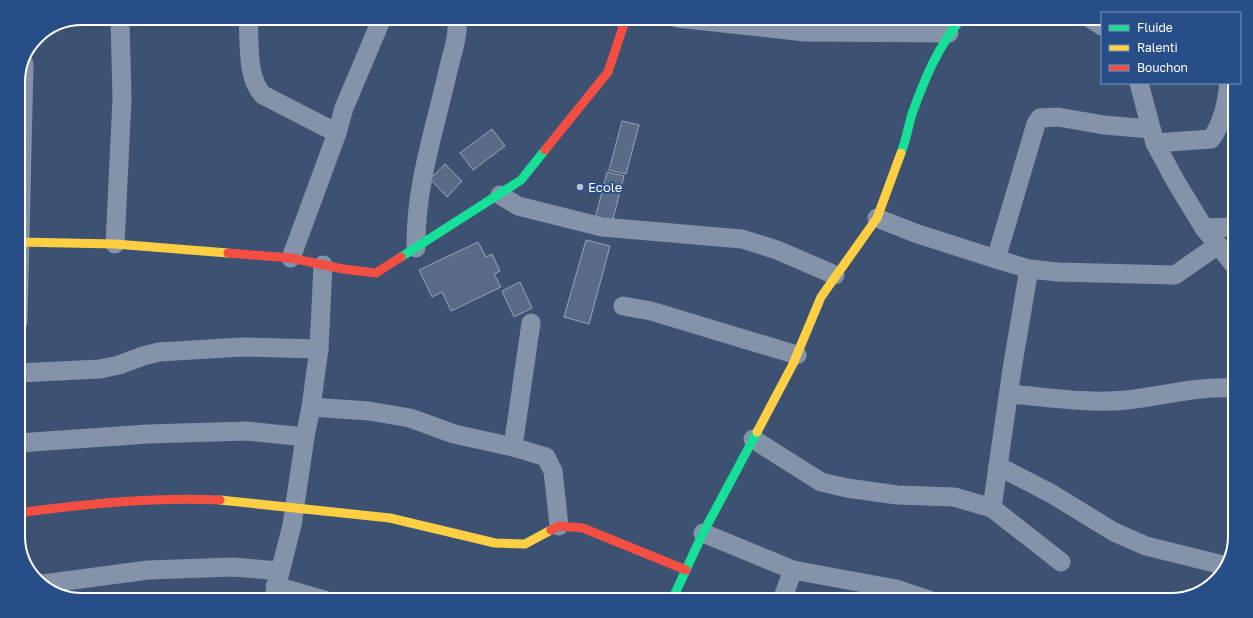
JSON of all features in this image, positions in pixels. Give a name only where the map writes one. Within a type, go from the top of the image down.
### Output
[{"type":"street","points":[[115,244],[122,99],[120,25]]},
{"type":"street","points":[[248,25],[252,74],[258,90],[263,95],[337,133]]},
{"type":"street","points":[[291,258],[337,133],[344,108],[379,25]]},
{"type":"street","points":[[416,248],[417,216],[422,179],[454,47],[456,25]]},
{"type":"street","points":[[25,242],[115,244],[291,258],[374,273],[500,195],[521,180],[608,72],[624,25]]},
{"type":"street","points":[[740,25],[805,32],[949,33]]},
{"type":"street","points":[[675,593],[703,533],[797,355],[821,297],[835,275],[877,218],[903,149],[912,115],[933,62],[949,33],[956,25]]},
{"type":"street","points":[[1139,84],[1153,136],[1176,182],[1204,228],[1228,257]]},
{"type":"street","points":[[996,259],[1036,124],[1040,118],[1058,117],[1153,136],[1211,139],[1219,126],[1224,112],[1228,89]]},
{"type":"street","points":[[500,195],[518,206],[602,227],[742,239],[777,250],[835,275]]},
{"type":"street","points":[[877,218],[915,233],[1029,269],[1058,272],[1174,275],[1218,245]]},
{"type":"street","points":[[1204,228],[1228,227]]},
{"type":"street","points":[[276,586],[292,525],[311,407],[319,349],[323,265]]},
{"type":"street","points":[[992,508],[1010,394],[1012,369],[1029,269]]},
{"type":"street","points":[[623,306],[651,311],[797,355]]},
{"type":"street","points":[[514,447],[531,323]]},
{"type":"street","points":[[25,373],[100,369],[119,365],[159,352],[242,347],[319,349]]},
{"type":"street","points":[[1010,394],[1108,401],[1126,400],[1191,389],[1228,388]]},
{"type":"street","points":[[311,407],[391,414],[410,418],[454,434],[514,447],[546,457],[553,471],[559,526]]},
{"type":"street","points":[[25,443],[154,434],[247,431],[305,437]]},
{"type":"street","points":[[753,439],[821,482],[847,488],[897,495],[954,497],[992,508],[1062,562]]},
{"type":"street","points":[[998,466],[1052,494],[1114,532],[1146,546],[1220,565]]},
{"type":"street","points":[[25,512],[83,504],[175,498],[247,502],[294,506],[390,518],[509,545],[526,544],[559,526],[583,528],[686,570]]},
{"type":"street","points":[[703,533],[793,570],[887,593]]},
{"type":"street","points":[[50,583],[148,570],[233,567],[276,586],[300,593]]},
{"type":"street","points":[[785,593],[793,570]]},
{"type":"building","points":[[622,121],[639,125],[626,174],[609,170]]},
{"type":"building","points":[[492,129],[505,146],[473,170],[460,153]]},
{"type":"building","points":[[445,164],[462,181],[447,197],[430,179]]},
{"type":"building","points":[[607,172],[624,176],[612,223],[595,219]]},
{"type":"building","points":[[586,240],[610,246],[589,324],[564,317]]},
{"type":"building","points":[[478,242],[486,257],[492,254],[500,271],[494,274],[501,287],[451,311],[442,292],[432,297],[419,270]]},
{"type":"building","points":[[520,282],[532,308],[514,317],[502,291]]},
{"type":"traffic: fast","points":[[901,153],[912,114],[932,64],[956,25]]},
{"type":"traffic: fast","points":[[401,257],[521,180],[545,150]]},
{"type":"traffic: fast","points":[[675,593],[703,533],[757,432]]},
{"type":"traffic: slow","points":[[757,432],[793,364],[821,297],[877,218],[901,153]]},
{"type":"traffic: slow","points":[[25,242],[115,244],[228,253]]},
{"type":"traffic: slow","points":[[220,500],[390,518],[495,543],[525,544],[551,530]]},
{"type":"traffic: jam","points":[[545,150],[608,72],[624,25]]},
{"type":"traffic: jam","points":[[228,253],[291,258],[343,269],[376,273],[401,257]]},
{"type":"traffic: jam","points":[[25,512],[144,500],[220,500]]},
{"type":"traffic: jam","points":[[551,530],[559,526],[583,528],[686,570]]},
{"type":"place","name":"Ecole","points":[[580,187]]}]
